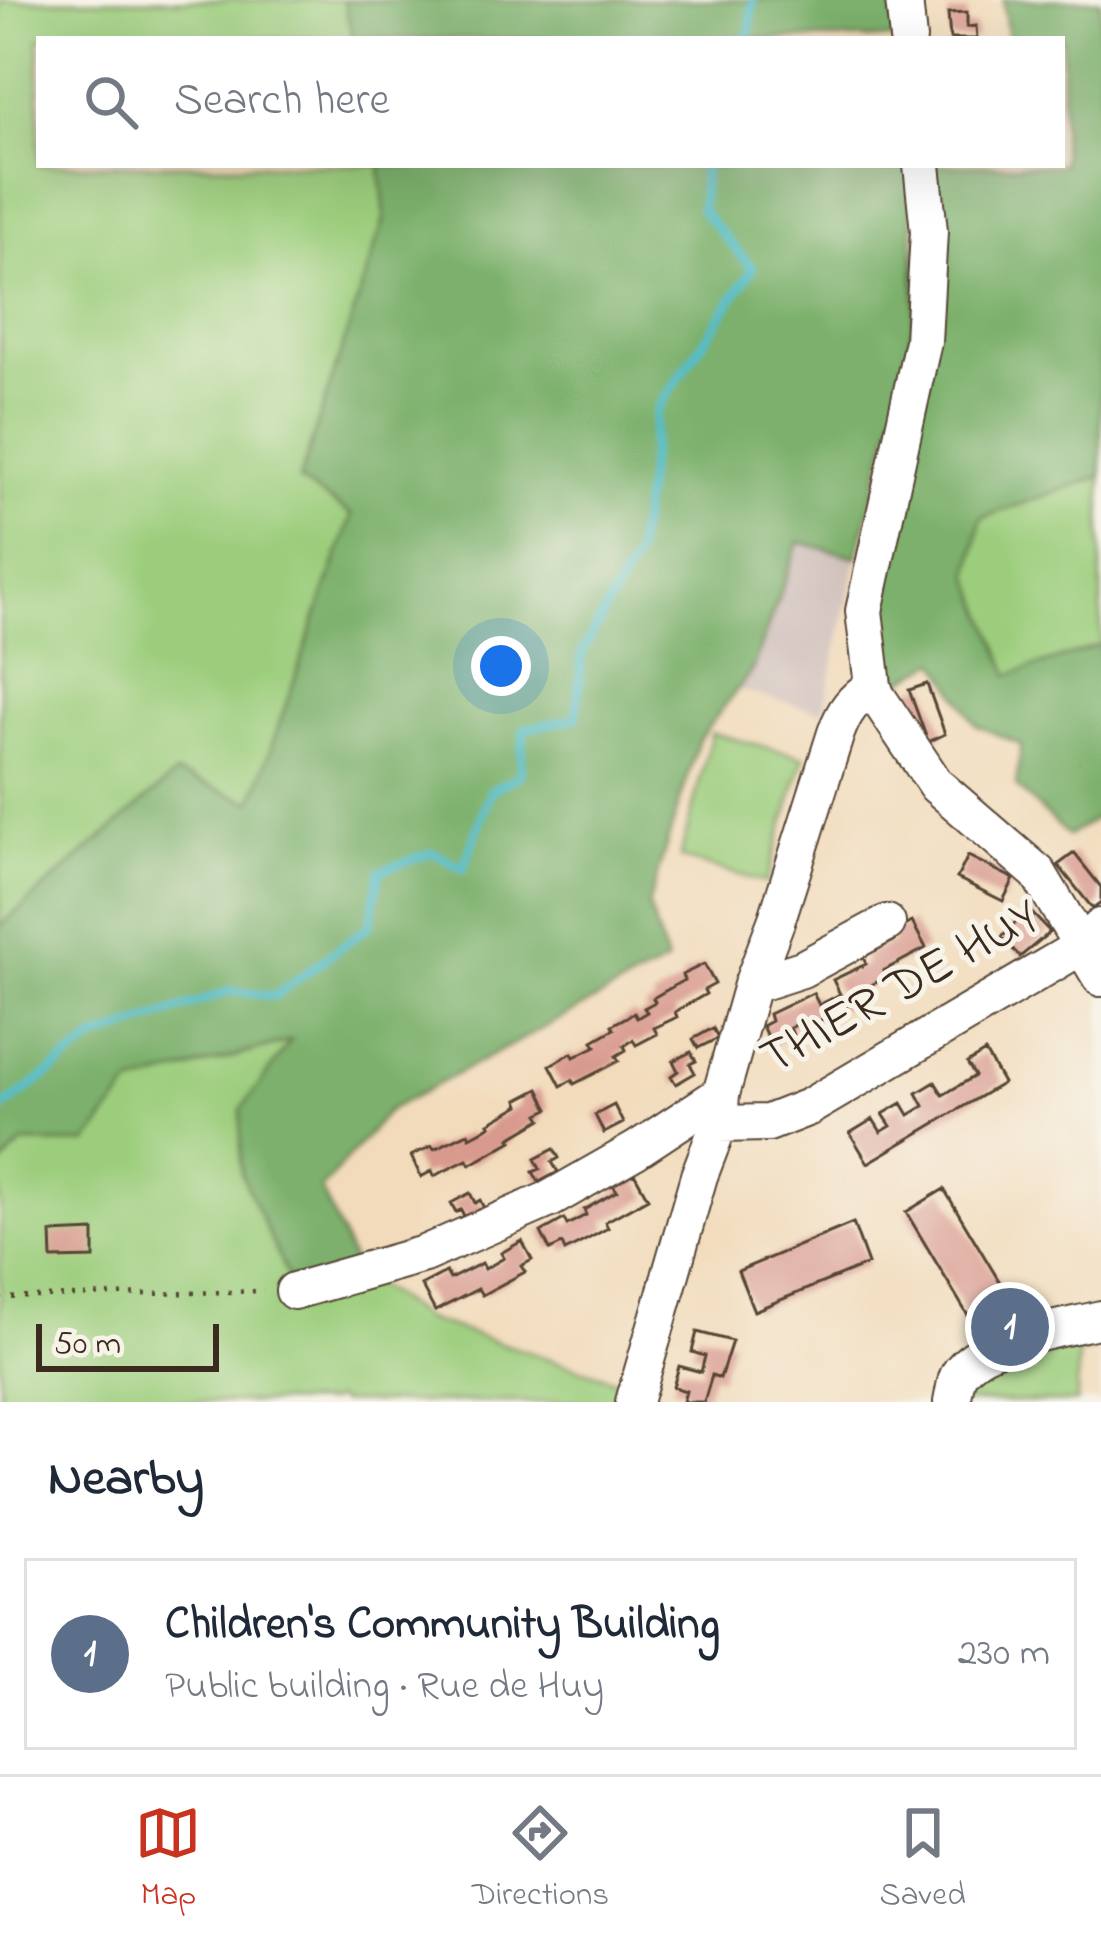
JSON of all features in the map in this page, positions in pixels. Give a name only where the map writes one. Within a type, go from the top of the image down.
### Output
[{"type":"street","points":[[904,0],[908,36]]},
{"type":"street","name":"THIER DE HUY","points":[[294,1291],[424,1255],[550,1199],[720,1109],[768,1123],[809,1107],[1092,936],[1038,873],[936,785],[872,686],[865,611],[923,341],[928,231],[922,168]]},
{"type":"street","name":"THIER DE HUY","points":[[634,1402],[752,985],[842,717],[854,698],[872,686]]},
{"type":"street","name":"THIER DE HUY","points":[[752,985],[802,969],[887,923]]},
{"type":"street","points":[[1092,936],[1101,978]]},
{"type":"street","points":[[952,1402],[958,1376],[977,1355],[1101,1319]]},
{"type":"path","points":[[0,1298],[294,1291]]},
{"type":"shaded area","points":[[799,542],[857,557],[823,712],[737,690],[752,670]]},
{"type":"green space","points":[[0,0],[344,0],[352,36],[36,36],[36,168],[380,168],[385,216],[299,481],[352,514],[252,803],[176,774],[0,926]]},
{"type":"green space","points":[[344,0],[892,0],[896,36],[352,36]]},
{"type":"green space","points":[[1003,0],[1101,0],[1101,476],[981,518],[970,574],[1009,675],[1101,645],[1101,815],[1068,836],[1016,786],[1021,745],[976,725],[937,661],[876,695],[877,555],[909,410],[922,168],[1065,168],[1065,36],[1008,36]]},
{"type":"green space","points":[[380,168],[910,168],[915,307],[905,373],[857,557],[799,542],[752,670],[699,739],[648,905],[667,962],[389,1110],[321,1189],[358,1273],[294,1291],[241,1173],[241,1110],[291,1040],[130,1086],[87,1143],[23,1143],[0,1167],[0,926],[176,774],[252,802],[352,515],[299,481],[385,217]]},
{"type":"green space","points":[[1101,476],[1101,645],[1009,676],[970,575],[981,518]]},
{"type":"green space","points":[[712,733],[804,757],[766,883],[680,858]]},
{"type":"green space","points":[[293,1040],[241,1110],[358,1273],[425,1319],[637,1387],[634,1402],[340,1402],[334,1398],[329,1402],[0,1402],[0,1167],[23,1143],[87,1143],[130,1086]]},
{"type":"green space","points":[[1101,1319],[1101,1347],[1078,1353],[1077,1402],[952,1402],[958,1375]]},
{"type":"building","points":[[967,12],[967,27],[976,26],[977,36],[950,36],[948,13]]},
{"type":"building","points":[[927,684],[945,734],[928,742],[909,690]]},
{"type":"building","points":[[1074,853],[1101,887],[1101,903],[1093,909],[1058,865]]},
{"type":"building","points":[[968,856],[1014,879],[1003,901],[957,878]]},
{"type":"building","points":[[1028,909],[1050,932],[1020,957],[1002,937]]},
{"type":"building","points":[[912,922],[926,948],[883,971],[886,977],[854,994],[858,1001],[815,1023],[812,1017],[790,1028],[793,1035],[771,1045],[762,1026],[771,1021],[769,1014],[813,993],[819,1005],[840,994],[833,980],[866,964],[863,957],[894,941],[890,934]]},
{"type":"building","points":[[704,964],[715,984],[704,990],[706,994],[654,1028],[657,1034],[624,1046],[626,1050],[616,1056],[619,1061],[561,1086],[550,1065],[596,1046],[593,1041],[614,1029],[612,1025],[647,1012],[644,1008],[655,1002],[653,998]]},
{"type":"building","points":[[713,1028],[718,1038],[698,1048],[693,1039]]},
{"type":"building","points":[[691,1052],[695,1073],[676,1084],[671,1076],[678,1071],[673,1061]]},
{"type":"building","points":[[985,1052],[1003,1083],[868,1163],[850,1133],[873,1119],[881,1132],[891,1126],[883,1114],[902,1103],[909,1115],[924,1106],[917,1093],[935,1082],[943,1095],[975,1076],[967,1063]]},
{"type":"building","points":[[539,1089],[549,1109],[539,1114],[542,1119],[470,1165],[467,1160],[421,1177],[411,1156],[480,1132]]},
{"type":"building","points":[[614,1105],[623,1123],[604,1133],[595,1115]]},
{"type":"building","points":[[554,1149],[559,1158],[552,1162],[558,1172],[539,1182],[533,1172],[540,1169],[535,1159]]},
{"type":"building","points":[[634,1173],[648,1198],[605,1222],[608,1228],[588,1239],[565,1251],[562,1244],[550,1250],[541,1232],[564,1219],[567,1225],[586,1215],[584,1210],[617,1191],[613,1185]]},
{"type":"building","points":[[944,1189],[1014,1306],[976,1329],[906,1212]]},
{"type":"building","points":[[470,1193],[485,1210],[466,1220],[451,1203]]},
{"type":"building","points":[[853,1223],[868,1264],[754,1311],[738,1271]]},
{"type":"building","points":[[94,1231],[94,1258],[52,1259],[51,1233]]},
{"type":"building","points":[[522,1241],[532,1260],[521,1266],[525,1272],[482,1295],[478,1289],[435,1311],[421,1285],[446,1272],[450,1279],[482,1263],[485,1269]]},
{"type":"building","points":[[1019,1311],[1026,1322],[999,1340],[992,1319]]},
{"type":"building","points":[[697,1332],[732,1341],[720,1378],[712,1375],[704,1402],[683,1402],[686,1391],[673,1387],[679,1366],[701,1372],[705,1356],[692,1352]]},
{"type":"waterway","points":[[749,36],[753,0]]},
{"type":"waterway","points":[[0,1110],[94,1040],[230,991],[275,996],[370,925],[380,871],[433,852],[463,869],[491,790],[520,775],[524,729],[576,718],[582,653],[635,557],[657,410],[753,269],[701,210],[704,168]]},
{"type":"place","name":"Children's Community Building","points":[[1010,1327]]}]
